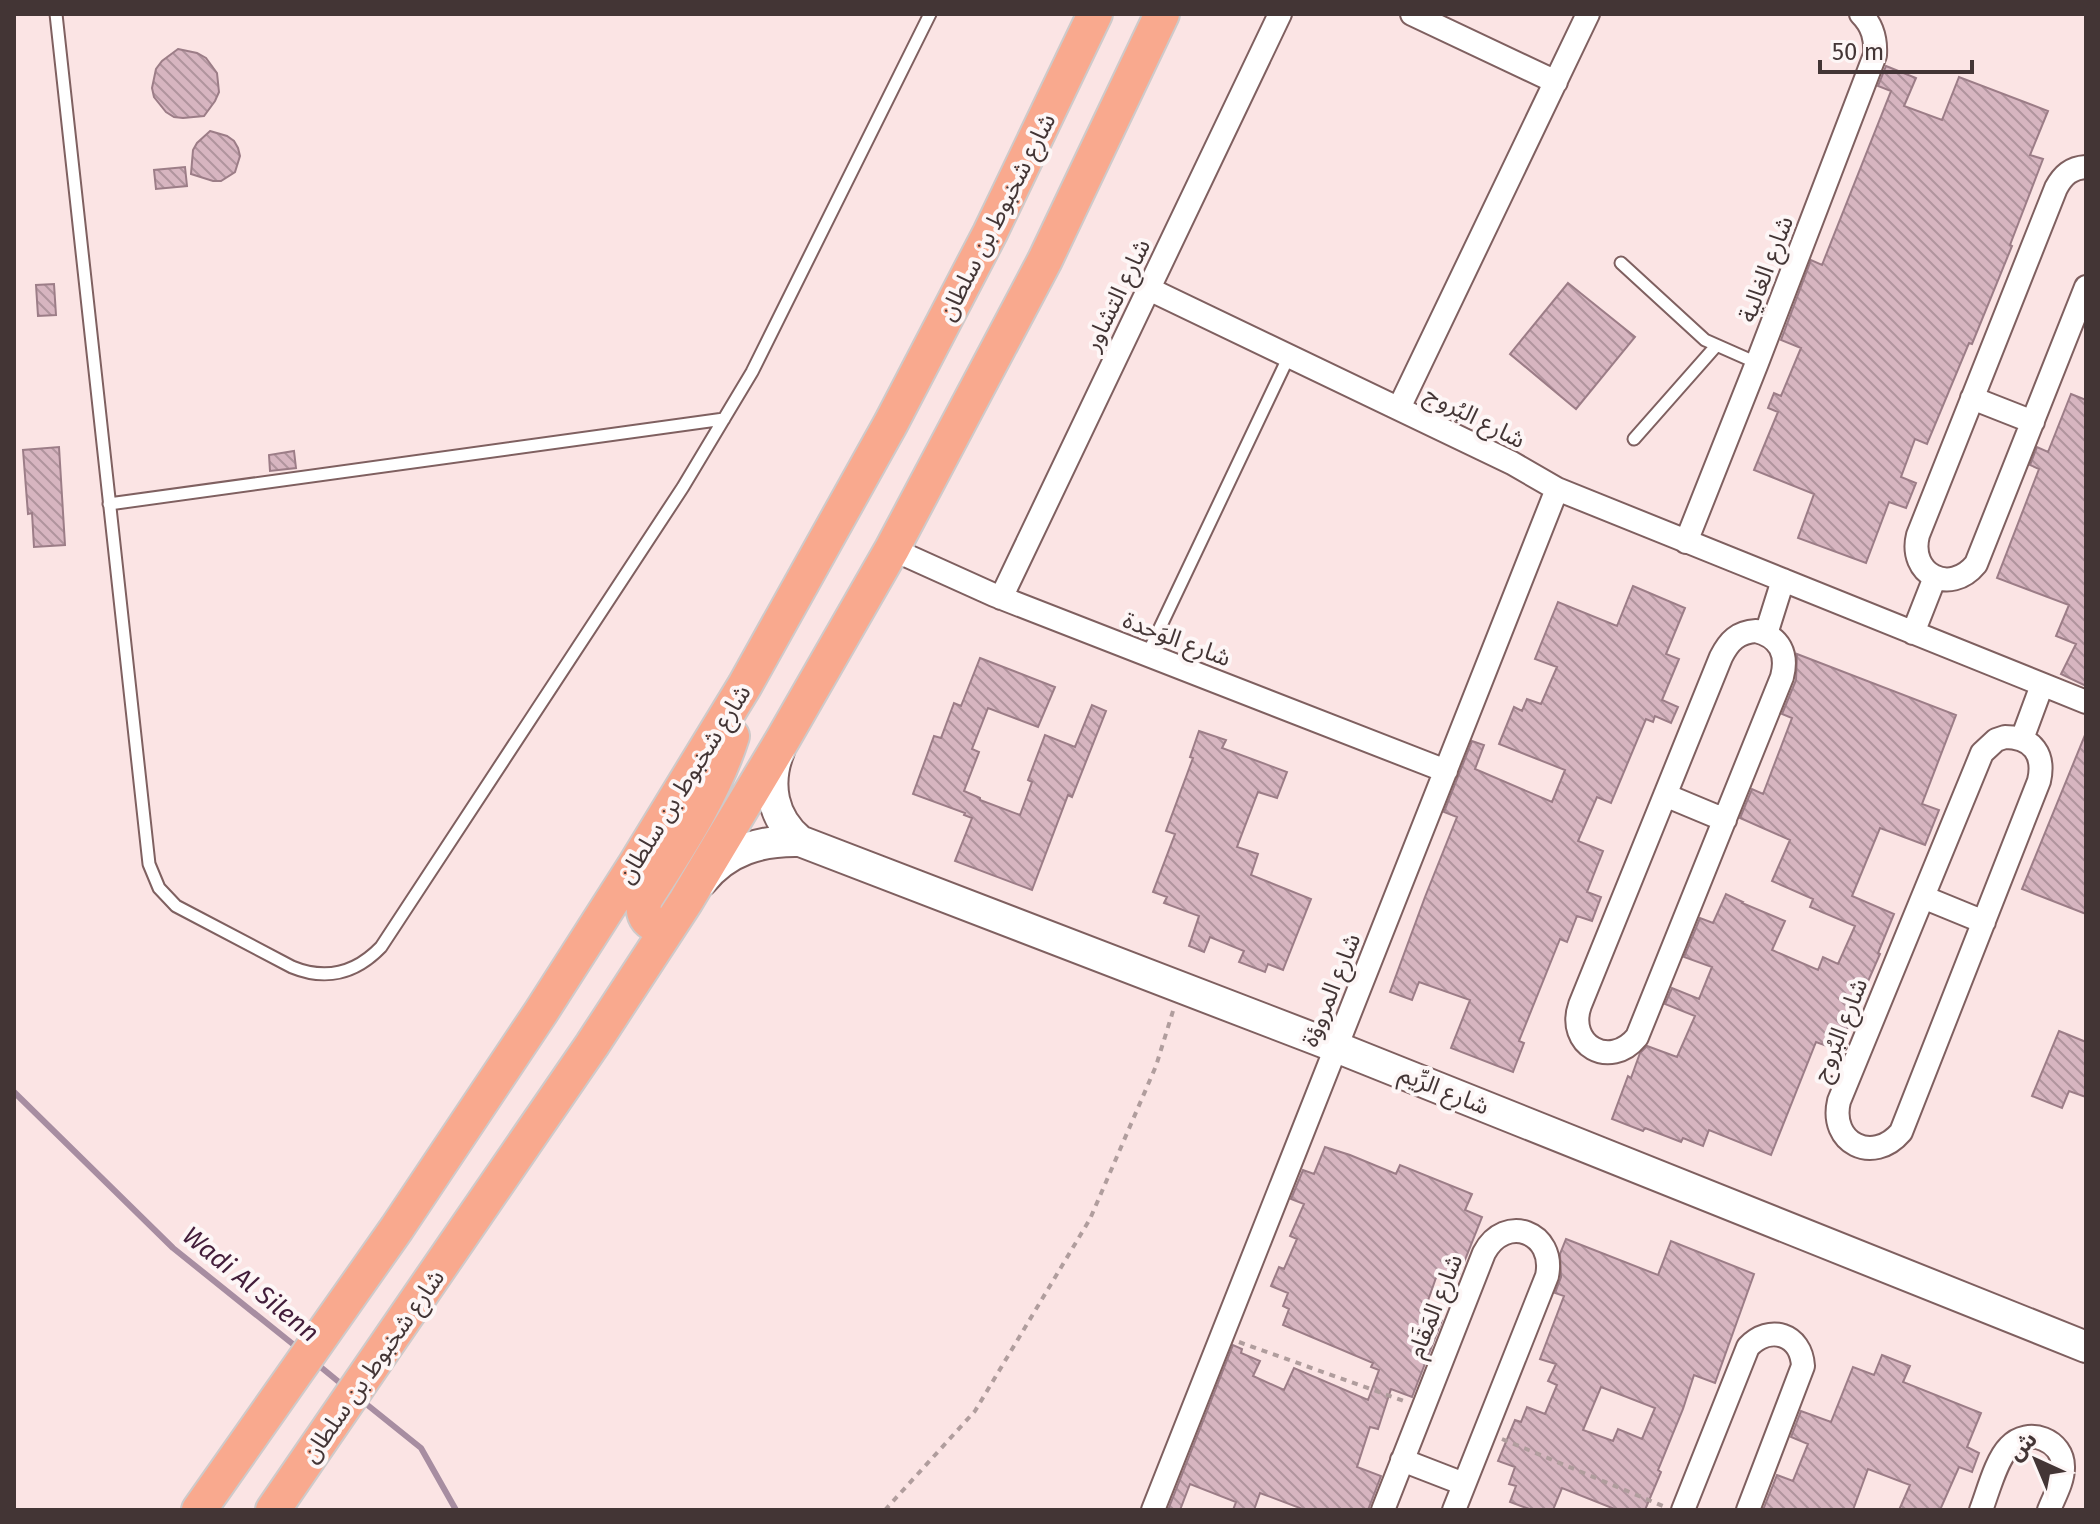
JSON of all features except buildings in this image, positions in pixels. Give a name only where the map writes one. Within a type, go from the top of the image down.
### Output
[{"type":"main road","name":"شارع شخبوط بن سلطان","points":[[199,1510],[397,1228],[541,1012],[745,685],[891,423],[983,247],[1095,14]]},
{"type":"main road","name":"شارع شخبوط بن سلطان","points":[[276,1505],[592,1045],[679,912],[783,739],[892,549],[1045,260],[1162,14]]},
{"type":"main road","points":[[679,912],[664,926],[656,926],[648,922],[642,907],[717,777],[745,685]]},
{"type":"street","name":"شارع التشاور","points":[[1001,598],[1280,14]]},
{"type":"street","points":[[1412,14],[1556,82]]},
{"type":"street","points":[[1399,408],[1588,14]]},
{"type":"street","name":"شارع الغالية","points":[[1686,542],[1875,55],[1871,26],[1861,14]]},
{"type":"street","points":[[2086,167],[2066,173],[2056,188],[1916,544],[1920,564],[1935,577],[1944,580],[1962,577],[1976,564],[2086,287]]},
{"type":"street","name":"شارع البُروج","points":[[1149,289],[1512,463],[1557,489],[2086,702]]},
{"type":"street","points":[[1972,398],[2033,422]]},
{"type":"street","name":"شارع المروؤة","points":[[1153,1510],[1557,489]]},
{"type":"street","name":"شارع الوَحدة","points":[[892,549],[1001,598],[1446,771]]},
{"type":"street","points":[[1913,633],[1935,577]]},
{"type":"street","points":[[1766,634],[1783,580]]},
{"type":"street","points":[[1756,631],[1774,639],[1785,657],[1785,667],[1637,1037],[1624,1050],[1597,1051],[1579,1032],[1577,1014],[1665,795],[1725,648],[1738,635],[1756,631]]},
{"type":"street","points":[[2022,739],[2042,685]]},
{"type":"street","name":"شارع البُروج","points":[[2005,737],[2022,739],[2037,752],[2041,771],[1901,1132],[1887,1145],[1860,1147],[1840,1128],[1837,1119],[1839,1101],[1923,897],[1982,753],[1996,740],[2005,737]]},
{"type":"street","points":[[783,739],[773,766],[773,796],[784,824],[800,841]]},
{"type":"street","points":[[1665,795],[1725,820]]},
{"type":"street","name":"شارع الرِّيم","points":[[679,912],[711,870],[743,849],[756,844],[800,841],[1336,1047],[2086,1347]]},
{"type":"street","points":[[1923,897],[1984,922]]},
{"type":"street","name":"شارع المَقَام","points":[[1383,1510],[1488,1245],[1503,1233],[1522,1232],[1531,1235],[1545,1248],[1549,1267],[1547,1276],[1454,1510]]},
{"type":"street","points":[[1683,1510],[1748,1347],[1762,1336],[1779,1334],[1794,1343],[1803,1366],[1748,1510]]},
{"type":"street","points":[[1981,1510],[2006,1450],[2020,1438],[2029,1436],[2054,1445],[2063,1461],[2062,1479],[2049,1510]]},
{"type":"street","points":[[1402,1460],[1464,1484]]},
{"type":"lane","points":[[56,14],[147,851],[153,877],[167,898],[187,912],[292,967],[329,975],[342,973],[363,963],[381,947],[683,487],[752,372],[930,14]]},
{"type":"lane","points":[[1621,263],[1697,333],[1716,346],[1757,363]]},
{"type":"lane","points":[[1634,439],[1716,346]]},
{"type":"lane","points":[[1147,655],[1289,356]]},
{"type":"lane","points":[[109,504],[724,419]]},
{"type":"path","points":[[885,1510],[975,1411],[1090,1219],[1156,1066],[1181,987]]},
{"type":"path","points":[[1222,1335],[1423,1407]]},
{"type":"path","points":[[1485,1432],[1672,1510]]},
{"type":"waterway","name":"Wadi Al Silenn","points":[[14,1092],[173,1248],[299,1349]]},
{"type":"waterway","name":"Wadi Al Silenn","points":[[317,1364],[345,1387]]},
{"type":"waterway","name":"Wadi Al Silenn","points":[[360,1399],[421,1448],[456,1510]]}]
